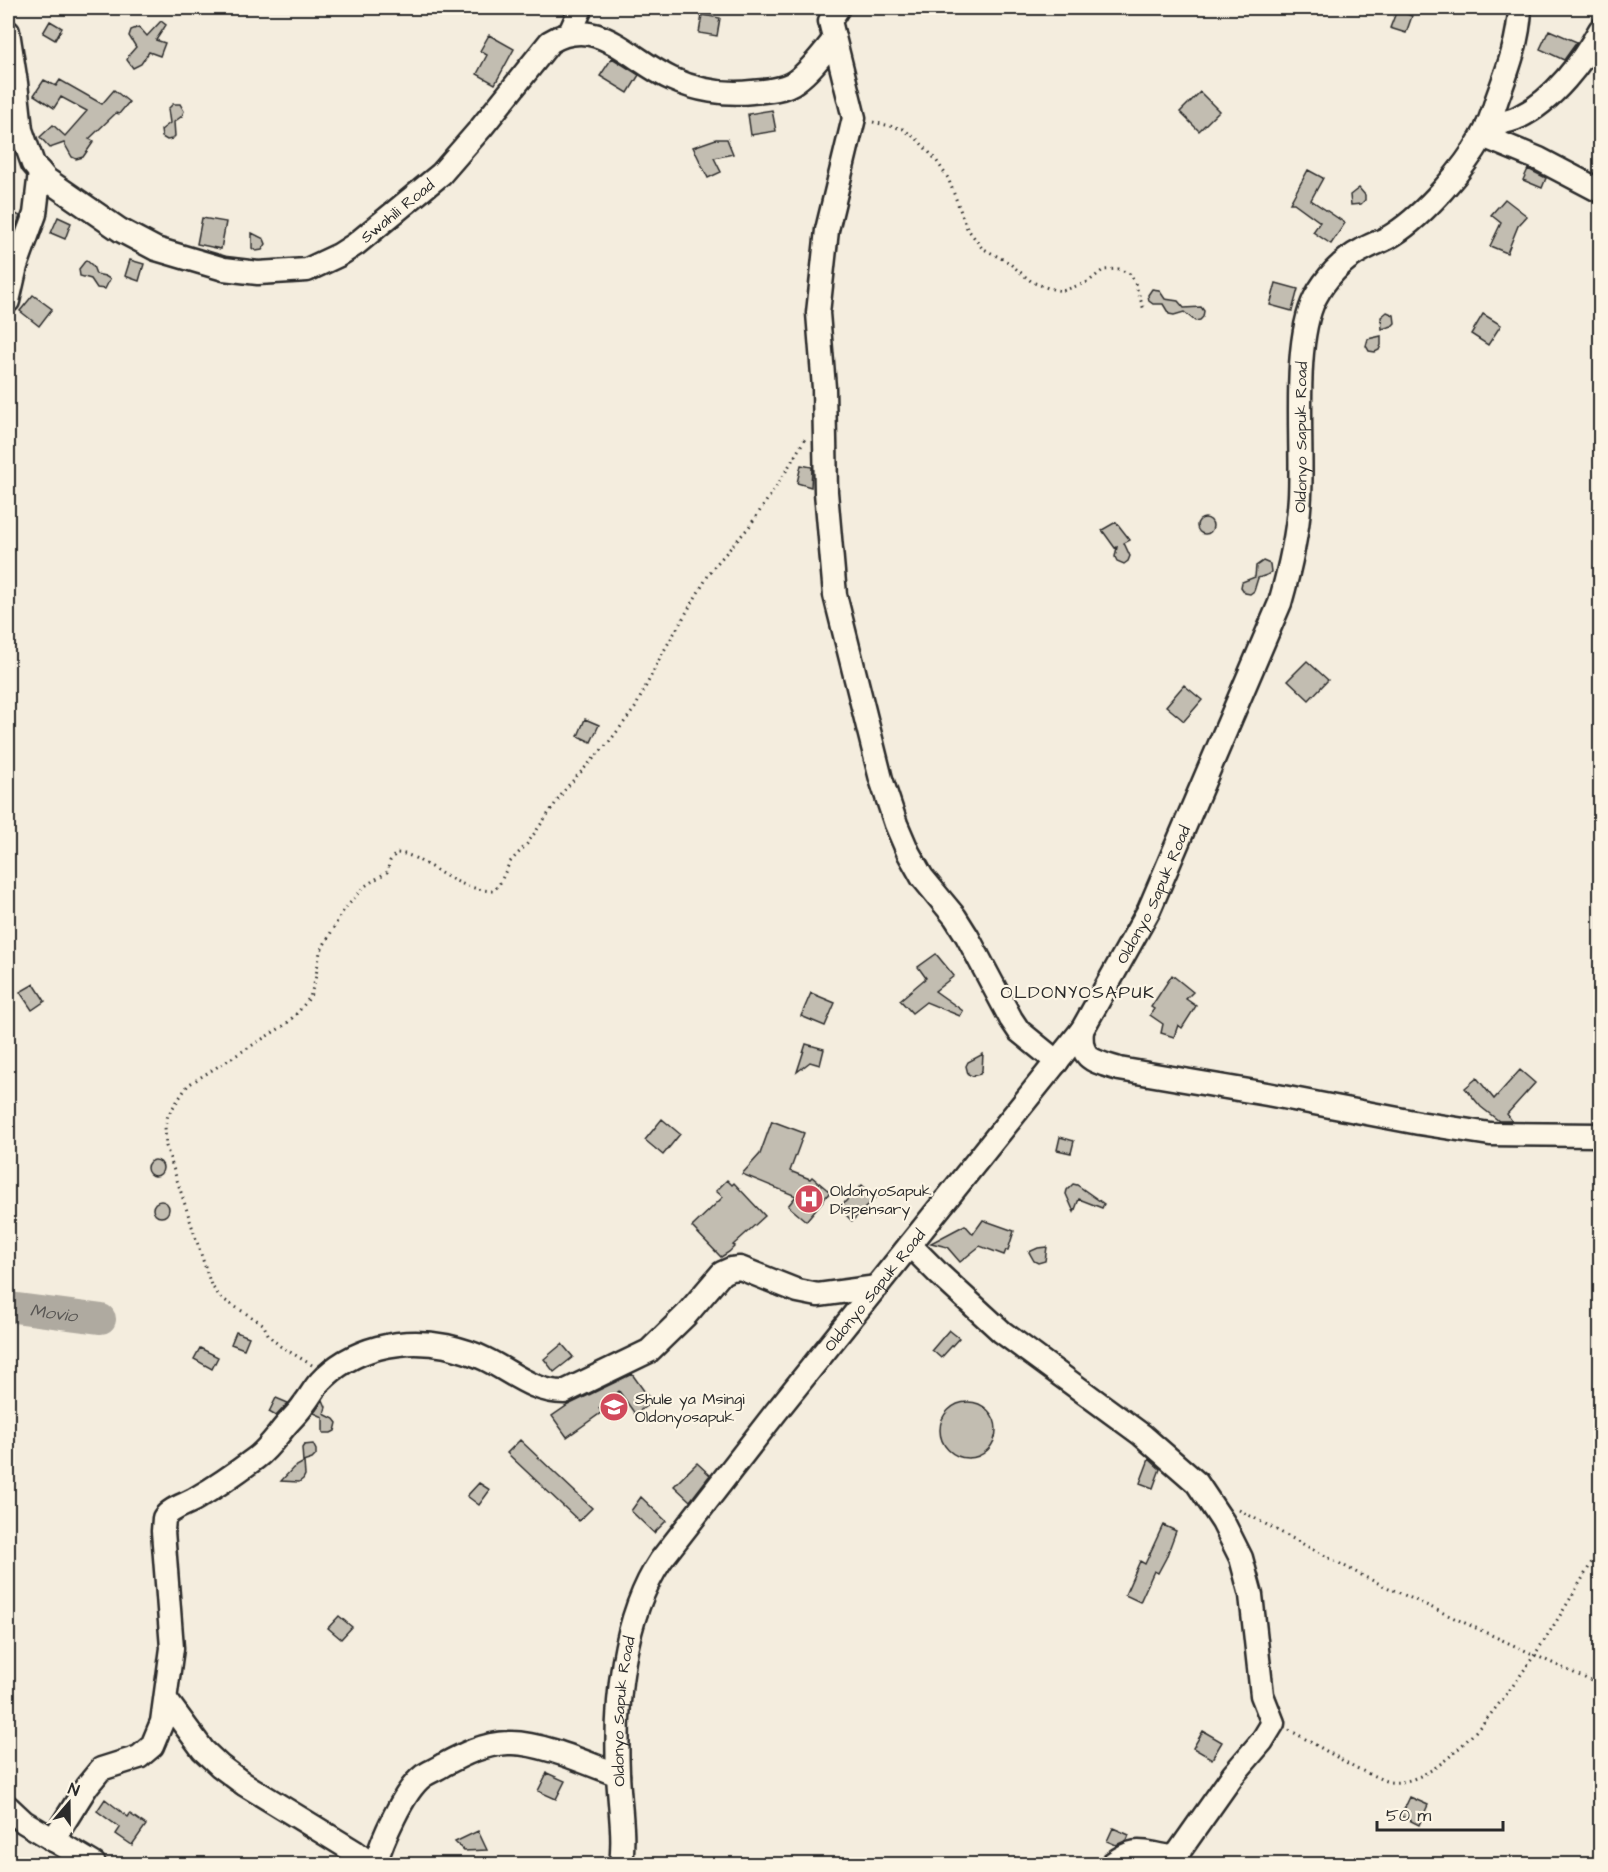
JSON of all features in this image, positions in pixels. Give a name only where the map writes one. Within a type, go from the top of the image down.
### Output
[{"type":"street","points":[[581,8],[570,33],[583,32],[603,38],[673,80],[698,88],[732,93],[767,91],[794,83],[818,60],[833,41]]},
{"type":"street","points":[[838,8],[830,21],[833,41],[854,118],[835,193],[823,261],[818,313],[825,412],[826,492],[835,595],[881,779],[908,852],[922,877],[955,917],[967,936],[1019,1031],[1057,1062]]},
{"type":"street","name":"Oldonyo Sapuk Road","points":[[621,1864],[623,1847],[616,1723],[619,1683],[633,1623],[646,1581],[727,1473],[1082,1030],[1149,910],[1280,603],[1291,565],[1300,497],[1303,352],[1309,313],[1316,298],[1344,261],[1393,235],[1422,212],[1472,153],[1486,130],[1511,60],[1520,27],[1520,8]]},
{"type":"street","points":[[1486,130],[1518,118],[1543,101],[1576,68],[1600,30]]},
{"type":"street","name":"Swahili Road","points":[[8,32],[21,130],[33,164],[46,179],[120,230],[156,249],[224,269],[258,273],[307,270],[356,244],[441,174],[481,128],[549,42],[570,33]]},
{"type":"street","points":[[1486,130],[1600,191]]},
{"type":"street","points":[[8,301],[16,266],[35,214],[40,172]]},
{"type":"street","points":[[1082,1030],[1083,1051],[1095,1061],[1119,1069],[1490,1134],[1600,1135]]},
{"type":"street","points":[[910,1245],[1002,1332],[1142,1435],[1197,1484],[1223,1522],[1241,1558],[1251,1595],[1262,1695],[1274,1723],[1233,1775],[1178,1853],[1171,1857],[1143,1851],[1133,1852],[1112,1864]]},
{"type":"street","points":[[53,1840],[87,1785],[101,1769],[139,1757],[152,1746],[162,1722],[167,1701],[172,1648],[164,1518],[171,1511],[194,1499],[258,1456],[303,1407],[319,1382],[341,1363],[378,1347],[391,1344],[422,1343],[465,1351],[538,1389],[564,1392],[649,1351],[680,1321],[722,1273],[731,1269],[740,1268],[798,1291],[818,1295],[877,1287]]},
{"type":"street","points":[[167,1701],[203,1750],[220,1766],[244,1784],[373,1864],[391,1824],[407,1796],[422,1777],[472,1749],[509,1742],[531,1745],[618,1775]]},
{"type":"street","points":[[8,1807],[24,1822],[94,1864]]},
{"type":"path","points":[[854,118],[903,129],[918,140],[948,178],[967,228],[982,248],[1008,262],[1032,282],[1062,291],[1088,282],[1103,270],[1119,269],[1130,274],[1144,310]]},
{"type":"path","points":[[328,1374],[280,1346],[269,1336],[263,1324],[221,1298],[211,1285],[166,1146],[165,1126],[168,1115],[189,1085],[285,1025],[300,1011],[310,997],[320,952],[343,911],[365,886],[387,872],[390,861],[396,853],[411,856],[461,884],[482,891],[493,891],[499,885],[510,862],[527,844],[567,787],[609,742],[635,708],[662,654],[712,569],[749,527],[782,478],[809,431],[825,412]]},
{"type":"path","points":[[1231,1505],[1365,1577],[1600,1685]]},
{"type":"path","points":[[1274,1723],[1367,1773],[1389,1782],[1402,1782],[1418,1777],[1440,1765],[1496,1710],[1556,1626],[1600,1548]]},
{"type":"building","points":[[1397,10],[1412,16],[1406,33],[1390,28]]},
{"type":"building","points":[[702,15],[720,18],[717,36],[699,33]]},
{"type":"building","points":[[50,21],[62,28],[55,40],[43,33]]},
{"type":"building","points":[[161,21],[166,25],[156,40],[165,43],[160,56],[149,52],[141,64],[133,68],[127,60],[136,47],[129,36],[131,30],[139,27],[147,36]]},
{"type":"building","points":[[1549,30],[1577,42],[1564,60],[1540,49]]},
{"type":"building","points":[[489,35],[514,49],[495,84],[477,74],[487,55],[480,51]]},
{"type":"building","points":[[612,58],[639,75],[628,93],[600,76]]},
{"type":"building","points":[[44,80],[56,86],[60,80],[102,104],[114,90],[129,102],[119,114],[116,113],[89,139],[94,141],[83,157],[76,159],[72,157],[64,143],[50,148],[40,137],[53,125],[65,136],[87,111],[61,97],[54,108],[34,95]]},
{"type":"building","points":[[1200,92],[1219,111],[1199,131],[1180,112]]},
{"type":"building","points":[[173,104],[180,104],[184,111],[182,116],[174,122],[175,136],[167,140],[162,137],[161,130],[170,123],[168,109]]},
{"type":"building","points":[[772,110],[776,131],[751,135],[748,114]]},
{"type":"building","points":[[716,139],[727,139],[733,154],[714,158],[721,172],[708,178],[693,147]]},
{"type":"building","points":[[1528,169],[1546,178],[1542,188],[1523,180]]},
{"type":"building","points":[[1308,170],[1323,178],[1311,200],[1345,223],[1331,244],[1313,232],[1320,222],[1294,203],[1290,203]]},
{"type":"building","points":[[1359,188],[1365,195],[1365,200],[1361,204],[1351,205],[1350,195]]},
{"type":"building","points":[[1505,199],[1527,216],[1518,226],[1507,253],[1490,246],[1501,223],[1491,215]]},
{"type":"building","points":[[8,210],[20,216],[8,250]]},
{"type":"building","points":[[58,217],[71,223],[65,239],[51,233]]},
{"type":"building","points":[[202,218],[226,222],[221,249],[197,244]]},
{"type":"building","points":[[252,233],[264,239],[266,244],[262,250],[256,251],[252,248]]},
{"type":"building","points":[[86,260],[93,266],[96,274],[110,279],[105,289],[97,288],[91,279],[80,276],[79,269]]},
{"type":"building","points":[[130,260],[144,264],[139,281],[125,276]]},
{"type":"building","points":[[1276,283],[1298,289],[1292,311],[1270,305]]},
{"type":"building","points":[[1152,289],[1159,290],[1165,299],[1178,301],[1184,308],[1201,307],[1204,311],[1203,317],[1195,321],[1184,312],[1169,314],[1163,304],[1153,304],[1149,301],[1148,295]]},
{"type":"building","points":[[33,295],[52,309],[39,326],[20,311]]},
{"type":"building","points":[[1387,312],[1394,315],[1395,323],[1382,329],[1381,317]]},
{"type":"building","points":[[1483,314],[1501,325],[1488,345],[1471,334]]},
{"type":"building","points":[[1381,336],[1379,350],[1369,351],[1366,346],[1368,339]]},
{"type":"building","points":[[801,465],[812,467],[811,487],[797,483]]},
{"type":"building","points":[[1205,518],[1213,526],[1205,534],[1197,526]]},
{"type":"building","points":[[1116,522],[1130,540],[1124,543],[1130,556],[1124,564],[1117,561],[1115,557],[1117,547],[1115,548],[1102,530]]},
{"type":"building","points":[[1263,561],[1270,564],[1271,572],[1258,578],[1254,591],[1250,594],[1245,593],[1241,587],[1242,582],[1255,577],[1256,566]]},
{"type":"building","points":[[1307,661],[1328,680],[1309,700],[1288,680]]},
{"type":"building","points":[[1184,685],[1202,700],[1184,721],[1166,706]]},
{"type":"building","points":[[585,719],[599,725],[591,742],[578,736]]},
{"type":"building","points":[[936,954],[954,976],[935,991],[963,1011],[960,1016],[926,1002],[912,1013],[900,1000],[926,978],[918,967]]},
{"type":"building","points":[[1172,975],[1193,992],[1186,999],[1196,1006],[1182,1028],[1178,1025],[1174,1037],[1161,1033],[1163,1024],[1150,1015],[1154,1009],[1151,1007]]},
{"type":"building","points":[[34,984],[45,1001],[32,1010],[20,992]]},
{"type":"building","points":[[811,993],[835,1003],[825,1026],[801,1016]]},
{"type":"building","points":[[806,1044],[824,1049],[820,1065],[810,1062],[797,1072]]},
{"type":"building","points":[[983,1054],[980,1074],[972,1076],[968,1074],[966,1066],[968,1062]]},
{"type":"building","points":[[1520,1070],[1535,1083],[1507,1114],[1512,1121],[1499,1121],[1481,1107],[1465,1088],[1477,1078],[1494,1099]]},
{"type":"building","points":[[662,1119],[680,1134],[663,1155],[645,1140]]},
{"type":"building","points":[[772,1121],[804,1133],[790,1171],[810,1179],[812,1177],[830,1192],[806,1221],[788,1206],[796,1196],[742,1174],[760,1154]]},
{"type":"building","points":[[1060,1137],[1074,1141],[1071,1153],[1057,1150]]},
{"type":"building","points":[[155,1160],[163,1168],[155,1176],[147,1168]]},
{"type":"building","points":[[727,1180],[732,1185],[734,1183],[765,1216],[721,1257],[692,1227],[723,1197],[716,1191]]},
{"type":"building","points":[[1073,1184],[1104,1204],[1102,1208],[1079,1199],[1074,1212],[1066,1194]]},
{"type":"building","points":[[862,1185],[875,1198],[852,1221],[839,1208]]},
{"type":"building","points":[[161,1201],[169,1209],[161,1217],[153,1209]]},
{"type":"building","points":[[983,1220],[1014,1231],[1004,1255],[980,1246],[960,1262],[947,1247],[931,1243],[965,1225],[973,1234]]},
{"type":"building","points":[[1047,1247],[1045,1261],[1038,1263],[1034,1261],[1029,1252]]},
{"type":"building","points":[[949,1330],[959,1338],[941,1358],[932,1350]]},
{"type":"building","points":[[236,1332],[249,1337],[244,1349],[231,1344]]},
{"type":"building","points":[[562,1344],[573,1357],[554,1372],[544,1359]]},
{"type":"building","points":[[200,1348],[218,1357],[212,1369],[194,1359]]},
{"type":"building","points":[[632,1374],[652,1402],[635,1414],[619,1391],[599,1408],[602,1412],[567,1437],[552,1416],[568,1405]]},
{"type":"building","points":[[276,1398],[288,1403],[276,1416],[269,1412]]},
{"type":"building","points":[[323,1400],[326,1407],[324,1414],[337,1423],[335,1431],[331,1433],[323,1433],[323,1417],[314,1413]]},
{"type":"building","points":[[968,1402],[979,1404],[988,1410],[994,1419],[996,1430],[994,1441],[988,1450],[979,1456],[968,1458],[957,1456],[948,1450],[942,1441],[940,1430],[942,1419],[948,1410],[957,1404]]},
{"type":"building","points":[[520,1440],[592,1508],[579,1521],[507,1453]]},
{"type":"building","points":[[313,1444],[316,1455],[303,1462],[302,1448],[304,1445]]},
{"type":"building","points":[[1149,1459],[1160,1469],[1153,1488],[1140,1483]]},
{"type":"building","points":[[304,1462],[303,1479],[299,1482],[281,1481],[293,1468]]},
{"type":"building","points":[[697,1463],[710,1475],[690,1501],[674,1486]]},
{"type":"building","points":[[479,1483],[490,1490],[479,1505],[467,1496]]},
{"type":"building","points":[[641,1497],[666,1521],[654,1533],[631,1511]]},
{"type":"building","points":[[1163,1525],[1176,1531],[1166,1558],[1158,1573],[1154,1571],[1140,1602],[1125,1595],[1140,1561],[1145,1564]]},
{"type":"building","points":[[339,1616],[352,1627],[341,1639],[328,1628]]},
{"type":"building","points":[[1203,1731],[1222,1742],[1212,1759],[1193,1748]]},
{"type":"building","points":[[547,1773],[565,1781],[556,1799],[538,1791]]},
{"type":"building","points":[[1410,1797],[1428,1805],[1419,1825],[1401,1816]]},
{"type":"building","points":[[105,1799],[128,1817],[130,1814],[146,1825],[132,1845],[116,1834],[120,1828],[97,1811]]},
{"type":"building","points":[[1113,1828],[1129,1835],[1127,1840],[1116,1845],[1107,1841]]},
{"type":"building","points":[[478,1831],[487,1850],[464,1851],[455,1842]]},
{"type":"waterway","name":"Movio","points":[[8,1307],[101,1319]]},
{"type":"place","name":"OldonyoSapuk Dispensary","points":[[809,1199]]},
{"type":"place","name":"Shule ya Msingi Oldonyosapuk","points":[[614,1407]]},
{"type":"district","name":"OLDONYOSAPUK","points":[[1078,992]]}]
